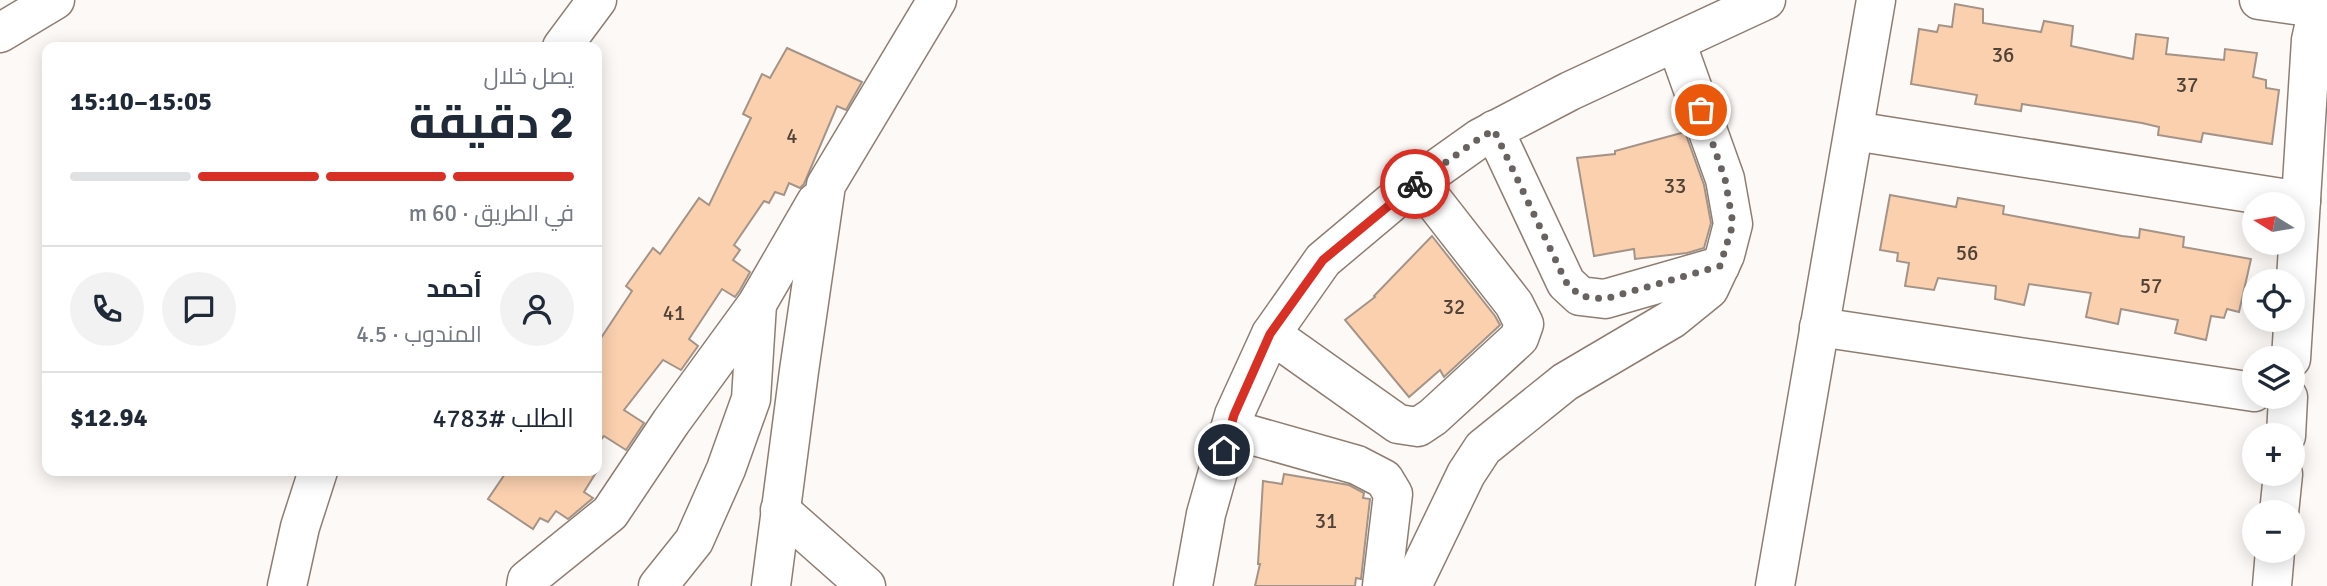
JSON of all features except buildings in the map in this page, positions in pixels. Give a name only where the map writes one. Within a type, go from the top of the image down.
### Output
[{"type":"street","points":[[0,33],[55,0]]},
{"type":"street","points":[[566,42],[597,0]]},
{"type":"street","points":[[526,586],[527,580],[610,513],[671,422],[757,304],[937,0]]},
{"type":"street","points":[[1193,586],[1206,514],[1234,415],[1270,334],[1323,260],[1418,181],[1480,138],[1570,91],[1766,0]]},
{"type":"street","points":[[1774,586],[1876,0]]},
{"type":"street","points":[[2259,0],[2318,4],[2311,40],[2302,192]]},
{"type":"street","points":[[1412,586],[1466,474],[1483,448],[1565,382],[1672,319],[1709,289],[1720,266],[1733,224],[1725,179],[1676,42]]},
{"type":"street","points":[[1494,130],[1566,282],[1580,296],[1605,299],[1720,266]]},
{"type":"street","points":[[1854,131],[2244,192]]},
{"type":"street","points":[[1270,334],[1398,424],[1418,427],[1433,417],[1519,338],[1524,324],[1514,304],[1418,181]]},
{"type":"street","points":[[771,586],[826,186]]},
{"type":"street","points":[[2292,346],[2298,256]]},
{"type":"street","points":[[659,586],[694,541],[726,469],[751,400],[757,304]]},
{"type":"street","points":[[1819,327],[2242,391]]},
{"type":"street","points":[[1230,429],[1357,465],[1384,479],[1393,494],[1382,586]]},
{"type":"street","points":[[287,586],[300,527],[316,476]]},
{"type":"street","points":[[780,510],[866,586]]},
{"type":"street","points":[[2272,586],[2274,563]]},
{"type":"way so far","points":[[1415,184],[1494,130],[1566,282],[1580,296],[1605,299],[1720,266],[1733,224],[1725,179],[1701,110]]},
{"type":"route","points":[[1224,450],[1234,415],[1270,334],[1323,260],[1415,184]]}]
